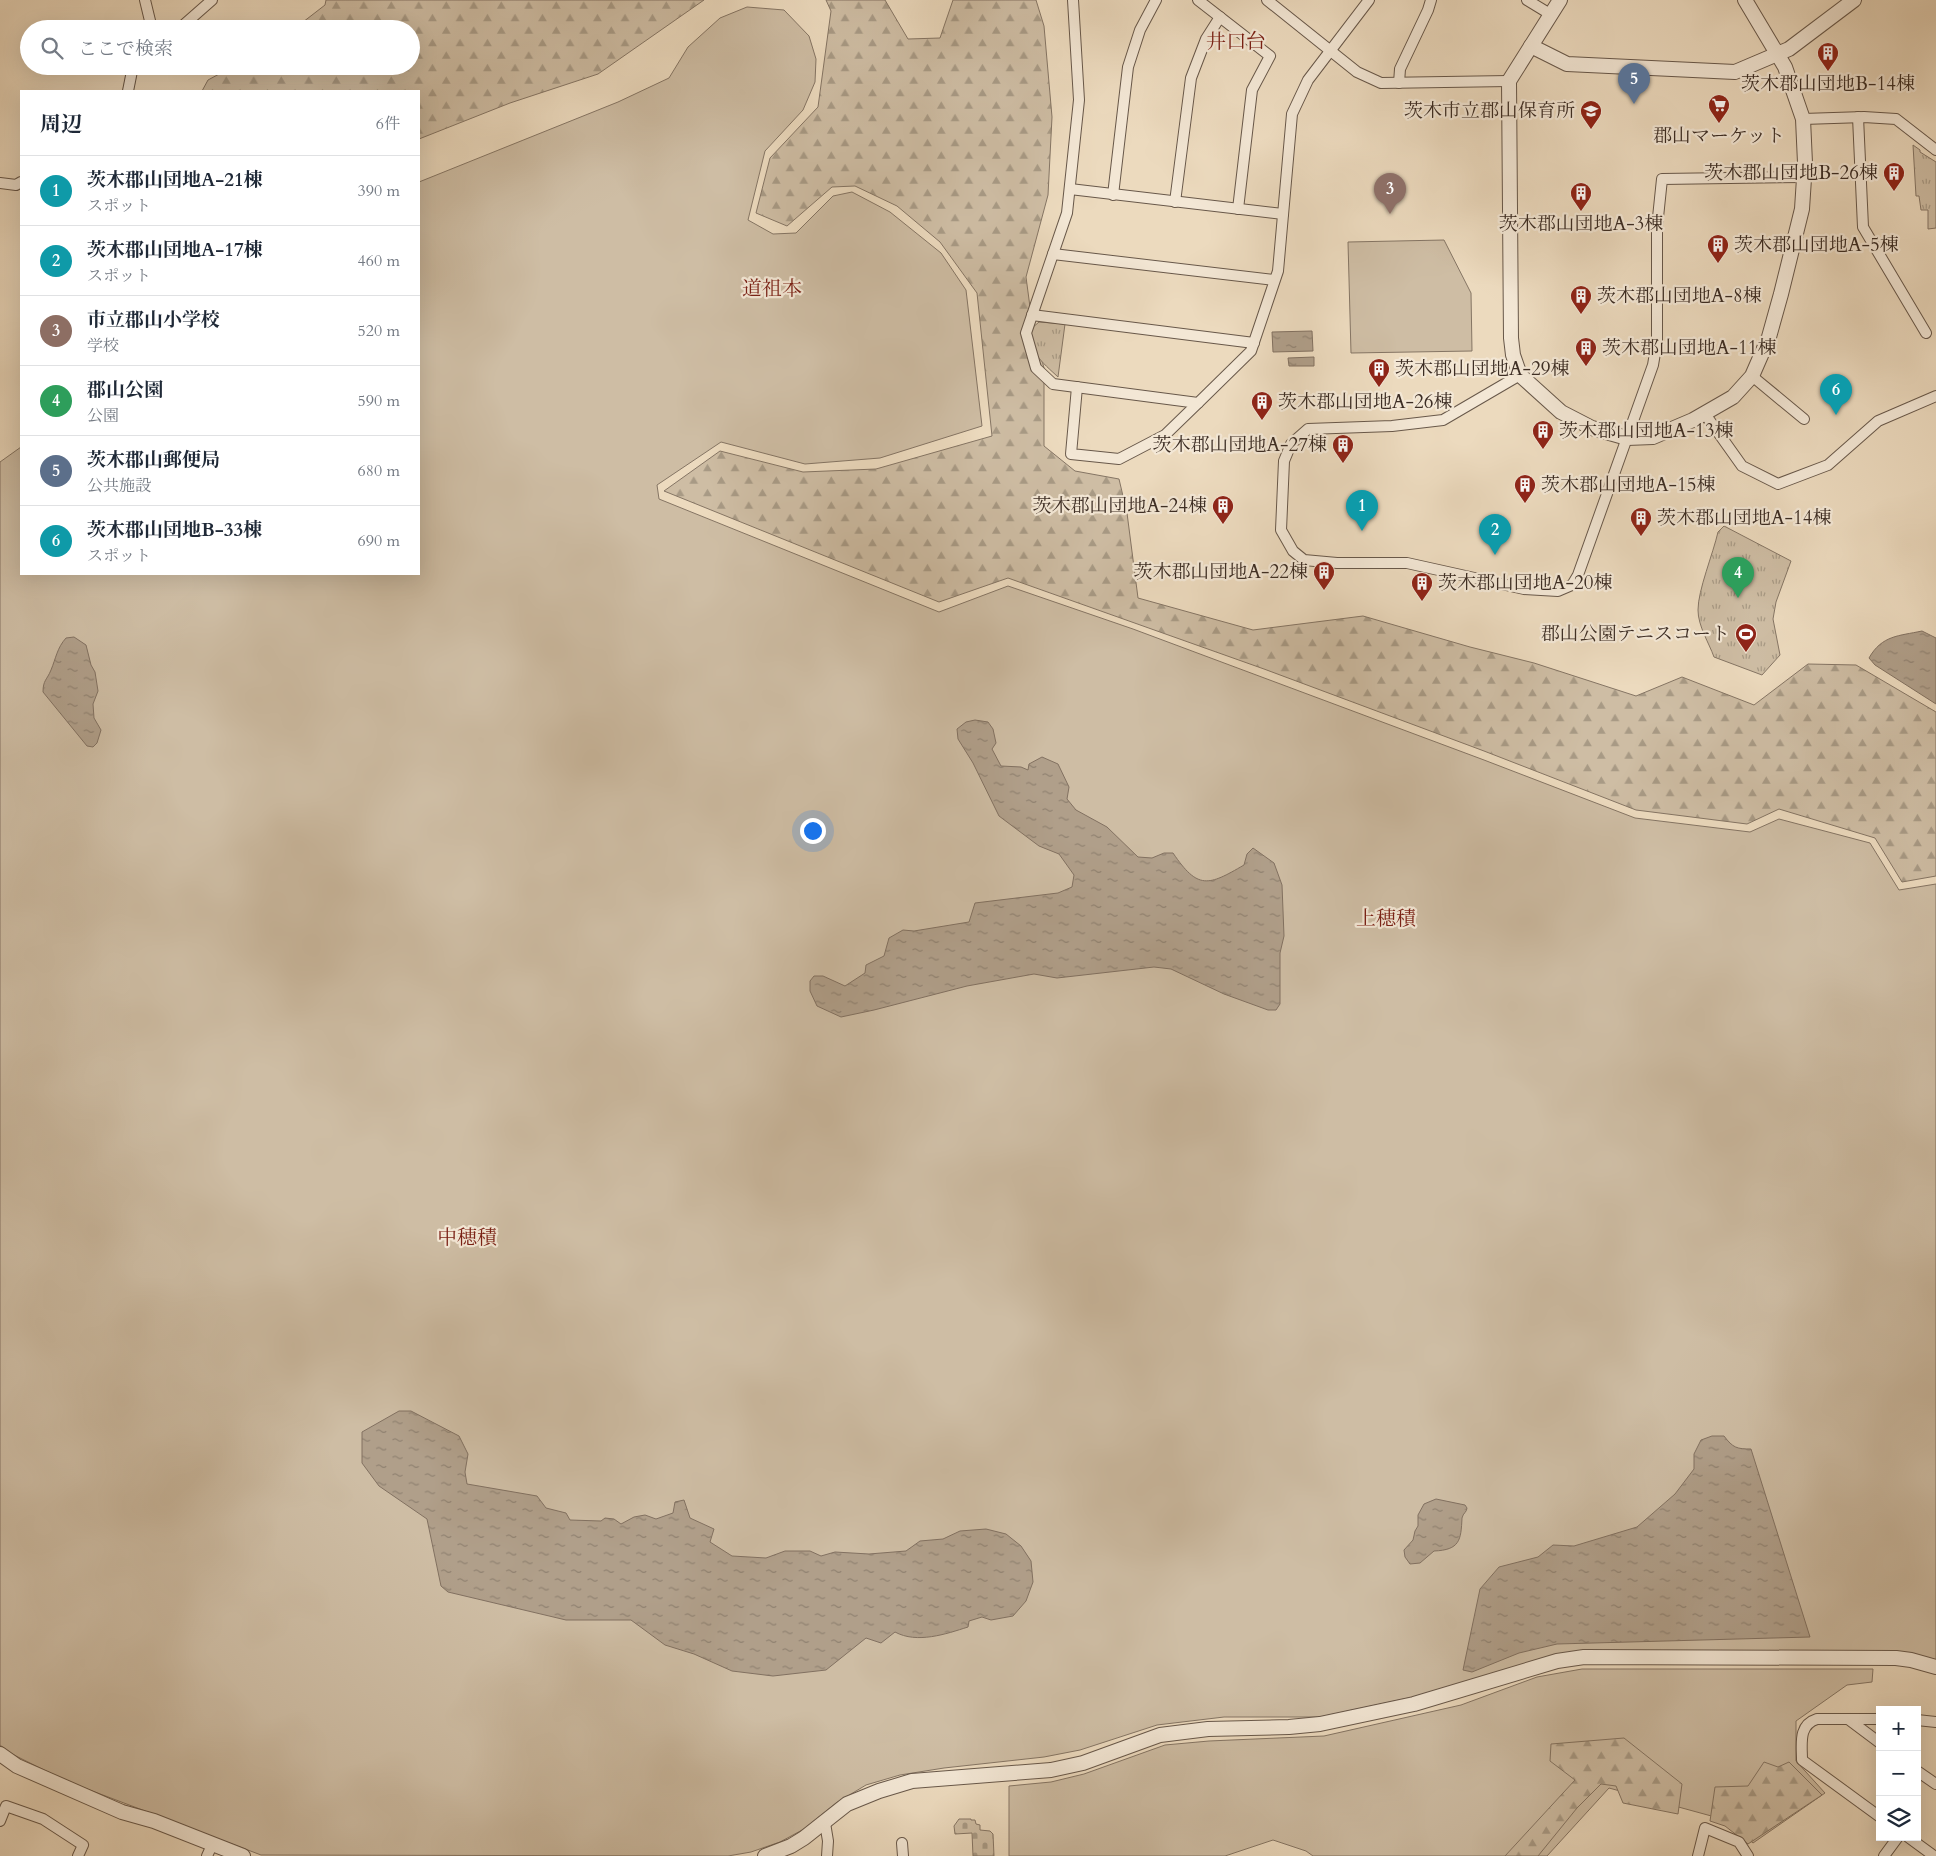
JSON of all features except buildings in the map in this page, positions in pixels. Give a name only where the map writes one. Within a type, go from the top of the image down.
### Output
[{"type":"street","points":[[145,0],[150,20]]},
{"type":"street","points":[[189,20],[212,0]]},
{"type":"street","points":[[1073,0],[1079,100],[1070,190],[1067,213],[1026,333],[1036,368],[1053,384],[1198,403]]},
{"type":"street","points":[[1113,195],[1128,66],[1140,30],[1156,0]]},
{"type":"street","points":[[1198,0],[1270,56],[1252,90],[1238,209]]},
{"type":"street","points":[[1267,0],[1357,72],[1380,83],[1509,81]]},
{"type":"street","points":[[1078,387],[1072,454],[1119,459],[1165,435],[1251,351],[1278,271],[1292,114],[1308,80],[1369,0]]},
{"type":"street","points":[[1399,83],[1400,69],[1428,10],[1430,0]]},
{"type":"street","points":[[1527,0],[1550,14]]},
{"type":"street","points":[[1560,0],[1509,81],[1511,338],[1513,355],[1520,375],[1561,412],[1592,428],[1627,438],[1653,437],[1704,414],[1733,397],[1752,376],[1769,337],[1782,294],[1802,209],[1806,163],[1803,119],[1785,67],[1745,0]]},
{"type":"street","points":[[1530,46],[1567,64],[1735,72],[1789,49],[1854,0]]},
{"type":"street","points":[[1175,202],[1191,78],[1206,39],[1220,17]]},
{"type":"street","points":[[128,90],[131,75]]},
{"type":"street","points":[[1803,119],[1858,117],[1896,119],[1936,150]]},
{"type":"street","points":[[1858,117],[1863,227],[1926,333]]},
{"type":"street","points":[[1520,375],[1443,420],[1392,426],[1308,428],[1291,444],[1284,461],[1280,530],[1293,551],[1304,560],[1337,563],[1407,563],[1524,589],[1558,591],[1572,585],[1578,575],[1653,365],[1657,341],[1656,227],[1662,180],[1804,177]]},
{"type":"street","points":[[0,183],[16,185],[20,183]]},
{"type":"street","points":[[1070,190],[1283,214]]},
{"type":"street","points":[[1053,254],[1274,280]]},
{"type":"street","points":[[1032,315],[1254,343]]},
{"type":"street","points":[[1752,376],[1804,419]]},
{"type":"street","points":[[1704,414],[1742,466],[1778,484],[1828,465],[1878,421],[1936,396]]},
{"type":"street","points":[[765,1856],[791,1846],[848,1804],[879,1791],[912,1781],[1051,1770],[1083,1763],[1160,1735],[1208,1729],[1289,1727],[1320,1724],[1414,1704],[1566,1660],[1594,1657],[1896,1658],[1936,1667]]},
{"type":"street","points":[[1848,1719],[1876,1740]]},
{"type":"street","points":[[1876,1719],[1811,1721],[1802,1734],[1802,1760],[1876,1814]]},
{"type":"street","points":[[1921,1720],[1936,1722]]},
{"type":"street","points":[[0,1754],[17,1766],[122,1812],[154,1821],[209,1850],[243,1856]]},
{"type":"street","points":[[1921,1774],[1936,1784]]},
{"type":"street","points":[[0,1821],[6,1806],[43,1819],[83,1844],[78,1856]]},
{"type":"street","points":[[825,1822],[828,1841],[827,1856]]},
{"type":"street","points":[[1698,1856],[1704,1828],[1740,1842],[1748,1856]]},
{"type":"street","points":[[1884,1856],[1895,1841]]},
{"type":"street","points":[[1913,1841],[1934,1856]]},
{"type":"street","points":[[902,1843],[903,1856]]},
{"type":"green space","points":[[326,0],[704,0],[598,74],[510,103],[420,139],[420,90],[203,90],[208,80],[217,75],[420,75],[420,20],[306,20],[325,5]]},
{"type":"green space","points":[[826,0],[885,0],[908,39],[940,38],[953,0],[1036,0],[1044,26],[1052,117],[1048,195],[1026,277],[1032,322],[1044,368],[1044,446],[1075,471],[1119,479],[1127,513],[1138,598],[1253,630],[1363,616],[1470,647],[1534,663],[1636,696],[1682,677],[1754,705],[1808,664],[1856,665],[1936,712],[1936,876],[1902,882],[1875,838],[1779,809],[1747,824],[1636,810],[1264,669],[1008,578],[939,602],[664,491],[720,451],[803,472],[876,469],[992,436],[977,293],[940,242],[897,206],[855,186],[832,187],[787,226],[756,213],[770,158],[818,107],[831,11]]},
{"type":"green space","points":[[747,7],[784,10],[809,36],[816,59],[815,82],[803,110],[765,151],[748,220],[773,234],[796,233],[833,196],[852,192],[890,212],[941,253],[966,290],[982,426],[880,458],[805,464],[721,442],[657,485],[659,499],[939,612],[1008,586],[1133,629],[1635,818],[1750,832],[1779,819],[1870,843],[1899,890],[1936,884],[1936,1660],[1560,1654],[1413,1697],[1320,1717],[1224,1717],[1157,1725],[1080,1750],[1044,1757],[900,1775],[866,1785],[836,1803],[804,1829],[780,1842],[751,1852],[728,1856],[261,1855],[66,1781],[10,1753],[0,1745],[0,462],[20,448],[20,575],[420,575],[420,182],[618,102],[669,78],[688,47],[720,18]]},
{"type":"green space","points":[[1913,145],[1936,162],[1936,228],[1928,229],[1928,210],[1921,210],[1919,196],[1916,196]]},
{"type":"green space","points":[[1444,240],[1471,293],[1472,351],[1351,353],[1348,242]]},
{"type":"green space","points":[[1039,322],[1065,324],[1058,377],[1041,361],[1034,350],[1031,336],[1032,328]]},
{"type":"green space","points":[[1724,526],[1791,561],[1776,602],[1773,619],[1780,655],[1762,675],[1714,657],[1698,616],[1700,592],[1718,532]]},
{"type":"green space","points":[[1582,1669],[1873,1669],[1872,1682],[1847,1685],[1796,1721],[1796,1761],[1825,1793],[1753,1843],[1726,1820],[1609,1788],[1547,1856],[1313,1856],[1306,1851],[1273,1840],[1225,1856],[1009,1856],[1009,1786],[1051,1782],[1084,1774],[1165,1745],[1209,1741],[1324,1736],[1461,1705],[1537,1677]]},
{"type":"green space","points":[[1624,1738],[1682,1784],[1678,1814],[1623,1803],[1616,1786],[1601,1784],[1577,1808],[1538,1856],[1505,1856],[1575,1780],[1550,1761],[1551,1744]]},
{"type":"green space","points":[[1764,1762],[1778,1767],[1789,1762],[1822,1795],[1748,1844],[1725,1826],[1710,1821],[1715,1787],[1748,1786]]},
{"type":"green space","points":[[959,1819],[975,1820],[976,1824],[980,1825],[980,1830],[990,1831],[993,1834],[994,1856],[973,1856],[972,1833],[955,1834],[954,1826]]},
{"type":"water","points":[[1312,331],[1313,351],[1273,352],[1272,332]]},
{"type":"water","points":[[1314,357],[1314,366],[1289,366],[1288,358]]},
{"type":"water","points":[[1922,631],[1936,638],[1936,704],[1875,665],[1869,658],[1874,650],[1885,641]]},
{"type":"water","points":[[74,637],[86,645],[91,665],[95,672],[98,691],[93,704],[94,718],[101,730],[97,743],[93,747],[87,746],[43,692],[44,682],[57,653],[66,638]]},
{"type":"water","points":[[975,720],[988,722],[993,729],[996,743],[992,749],[1001,766],[1021,767],[1028,770],[1029,764],[1042,757],[1058,764],[1069,787],[1067,799],[1076,810],[1107,827],[1138,857],[1152,858],[1164,853],[1173,853],[1190,873],[1197,879],[1204,881],[1221,877],[1244,865],[1247,854],[1253,848],[1274,863],[1282,885],[1284,936],[1280,953],[1280,1004],[1276,1010],[1268,1010],[1224,994],[1171,969],[1154,967],[1057,978],[1034,974],[967,986],[841,1017],[817,1006],[810,991],[810,981],[814,976],[823,976],[845,986],[865,973],[866,965],[884,956],[889,938],[903,930],[914,931],[969,922],[975,903],[1058,893],[1072,887],[1074,875],[1059,854],[1039,846],[999,816],[973,763],[958,739],[957,729],[966,722]]},
{"type":"water","points":[[399,1411],[411,1411],[459,1436],[468,1454],[465,1472],[467,1484],[537,1496],[546,1508],[566,1513],[570,1520],[601,1521],[605,1518],[614,1519],[621,1524],[634,1517],[645,1515],[656,1519],[673,1513],[675,1502],[684,1500],[690,1518],[714,1529],[710,1542],[732,1556],[766,1558],[785,1551],[810,1551],[821,1556],[835,1552],[869,1554],[906,1551],[920,1541],[943,1539],[960,1531],[986,1529],[1006,1534],[1021,1546],[1031,1561],[1033,1582],[1026,1601],[1013,1616],[991,1620],[982,1617],[969,1621],[968,1627],[932,1637],[904,1636],[895,1632],[881,1643],[866,1638],[826,1670],[773,1676],[732,1671],[694,1654],[665,1645],[631,1620],[566,1620],[448,1592],[441,1586],[427,1519],[379,1486],[362,1463],[362,1432]]},
{"type":"water","points":[[1712,1436],[1724,1436],[1736,1447],[1751,1449],[1810,1637],[1557,1644],[1519,1653],[1472,1672],[1463,1670],[1480,1589],[1499,1567],[1538,1557],[1553,1545],[1574,1546],[1637,1527],[1675,1494],[1694,1469],[1694,1454],[1701,1440]]},
{"type":"water","points":[[1436,1499],[1465,1505],[1467,1508],[1462,1518],[1460,1538],[1449,1549],[1434,1551],[1420,1563],[1410,1564],[1405,1557],[1404,1550],[1413,1540],[1418,1526],[1418,1515],[1424,1504]]},
{"type":"place","name":"茨木郡山団地B-14棟","points":[[1828,72]]},
{"type":"place","name":"茨木郡山郵便局","points":[[1634,104]]},
{"type":"place","name":"郡山マーケット","points":[[1719,124]]},
{"type":"place","name":"茨木市立郡山保育所","points":[[1591,130]]},
{"type":"place","name":"茨木郡山団地B-26棟","points":[[1894,192]]},
{"type":"place","name":"茨木郡山団地A-3棟","points":[[1581,212]]},
{"type":"place","name":"市立郡山小学校","points":[[1390,214]]},
{"type":"place","name":"茨木郡山団地A-5棟","points":[[1718,264]]},
{"type":"place","name":"茨木郡山団地A-8棟","points":[[1581,315]]},
{"type":"place","name":"茨木郡山団地A-11棟","points":[[1586,367]]},
{"type":"place","name":"茨木郡山団地A-29棟","points":[[1379,388]]},
{"type":"place","name":"茨木郡山団地B-33棟","points":[[1836,415]]},
{"type":"place","name":"茨木郡山団地A-26棟","points":[[1262,421]]},
{"type":"place","name":"茨木郡山団地A-13棟","points":[[1543,450]]},
{"type":"place","name":"茨木郡山団地A-27棟","points":[[1343,464]]},
{"type":"place","name":"茨木郡山団地A-15棟","points":[[1525,504]]},
{"type":"place","name":"茨木郡山団地A-24棟","points":[[1223,525]]},
{"type":"place","name":"茨木郡山団地A-21棟","points":[[1362,531]]},
{"type":"place","name":"茨木郡山団地A-14棟","points":[[1641,537]]},
{"type":"place","name":"茨木郡山団地A-17棟","points":[[1495,555]]},
{"type":"place","name":"茨木郡山団地A-22棟","points":[[1324,591]]},
{"type":"place","name":"郡山公園","points":[[1738,598]]},
{"type":"place","name":"茨木郡山団地A-20棟","points":[[1422,602]]},
{"type":"place","name":"郡山公園テニスコート","points":[[1746,653]]},
{"type":"district","name":"井口台","points":[[1236,41]]},
{"type":"district","name":"道祖本","points":[[772,288]]},
{"type":"district","name":"上穂積","points":[[1386,918]]},
{"type":"district","name":"中穂積","points":[[467,1237]]}]
